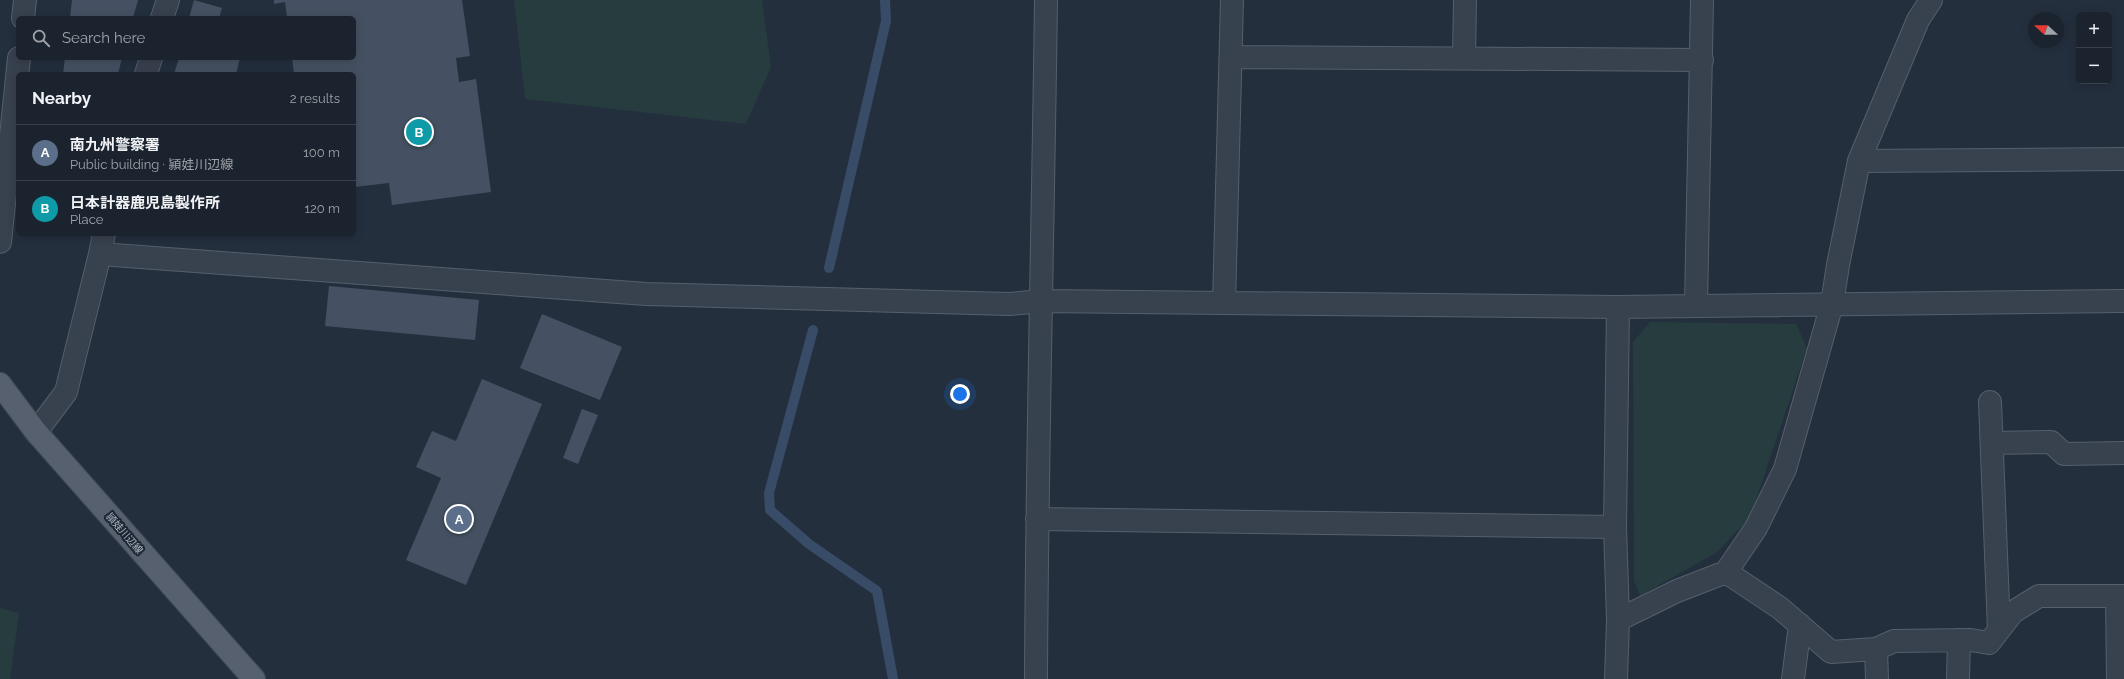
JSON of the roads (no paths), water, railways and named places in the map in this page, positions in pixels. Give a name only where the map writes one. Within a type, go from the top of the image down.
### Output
[{"type":"main road","name":"頴娃川辺線","points":[[0,384],[36,432],[254,679]]},
{"type":"street","points":[[23,16],[25,0]]},
{"type":"street","points":[[163,16],[168,0]]},
{"type":"street","points":[[1036,679],[1037,519],[1042,301],[1046,0]]},
{"type":"street","points":[[1224,303],[1232,0]]},
{"type":"street","points":[[1464,58],[1465,0]]},
{"type":"street","points":[[1696,306],[1702,0]]},
{"type":"street","points":[[1618,620],[1677,591],[1726,572],[1756,528],[1785,469],[1832,304],[1838,265],[1859,161],[1918,20],[1931,0]]},
{"type":"street","points":[[1231,57],[1702,60]]},
{"type":"street","points":[[18,72],[19,60]]},
{"type":"street","points":[[147,72],[150,60]]},
{"type":"street","points":[[0,242],[16,87]]},
{"type":"street","points":[[1859,161],[2124,159]]},
{"type":"street","points":[[36,432],[66,392],[102,244],[646,294],[1009,304],[1042,301],[1618,307],[2124,301]]},
{"type":"street","points":[[1616,679],[1618,620],[1615,527],[1618,307]]},
{"type":"street","points":[[1990,402],[1999,630]]},
{"type":"street","points":[[1992,443],[2052,442],[2064,454],[2124,453]]},
{"type":"street","points":[[1037,519],[1615,527]]},
{"type":"street","points":[[1726,572],[1780,608],[1831,652],[1876,648],[1894,641],[1958,640],[1989,643],[2013,612],[2039,596],[2121,596],[2118,679]]},
{"type":"street","points":[[1792,679],[1800,624]]},
{"type":"street","points":[[1958,640],[1958,679]]},
{"type":"street","points":[[1876,648],[1877,679]]},
{"type":"waterway","points":[[829,268],[886,21],[885,0]]},
{"type":"waterway","points":[[813,330],[769,493],[770,510],[809,544],[877,591],[893,679]]},
{"type":"place","name":"日本計器鹿児島製作所","points":[[419,132]]},
{"type":"place","name":"南九州警察署","points":[[459,519]]}]
